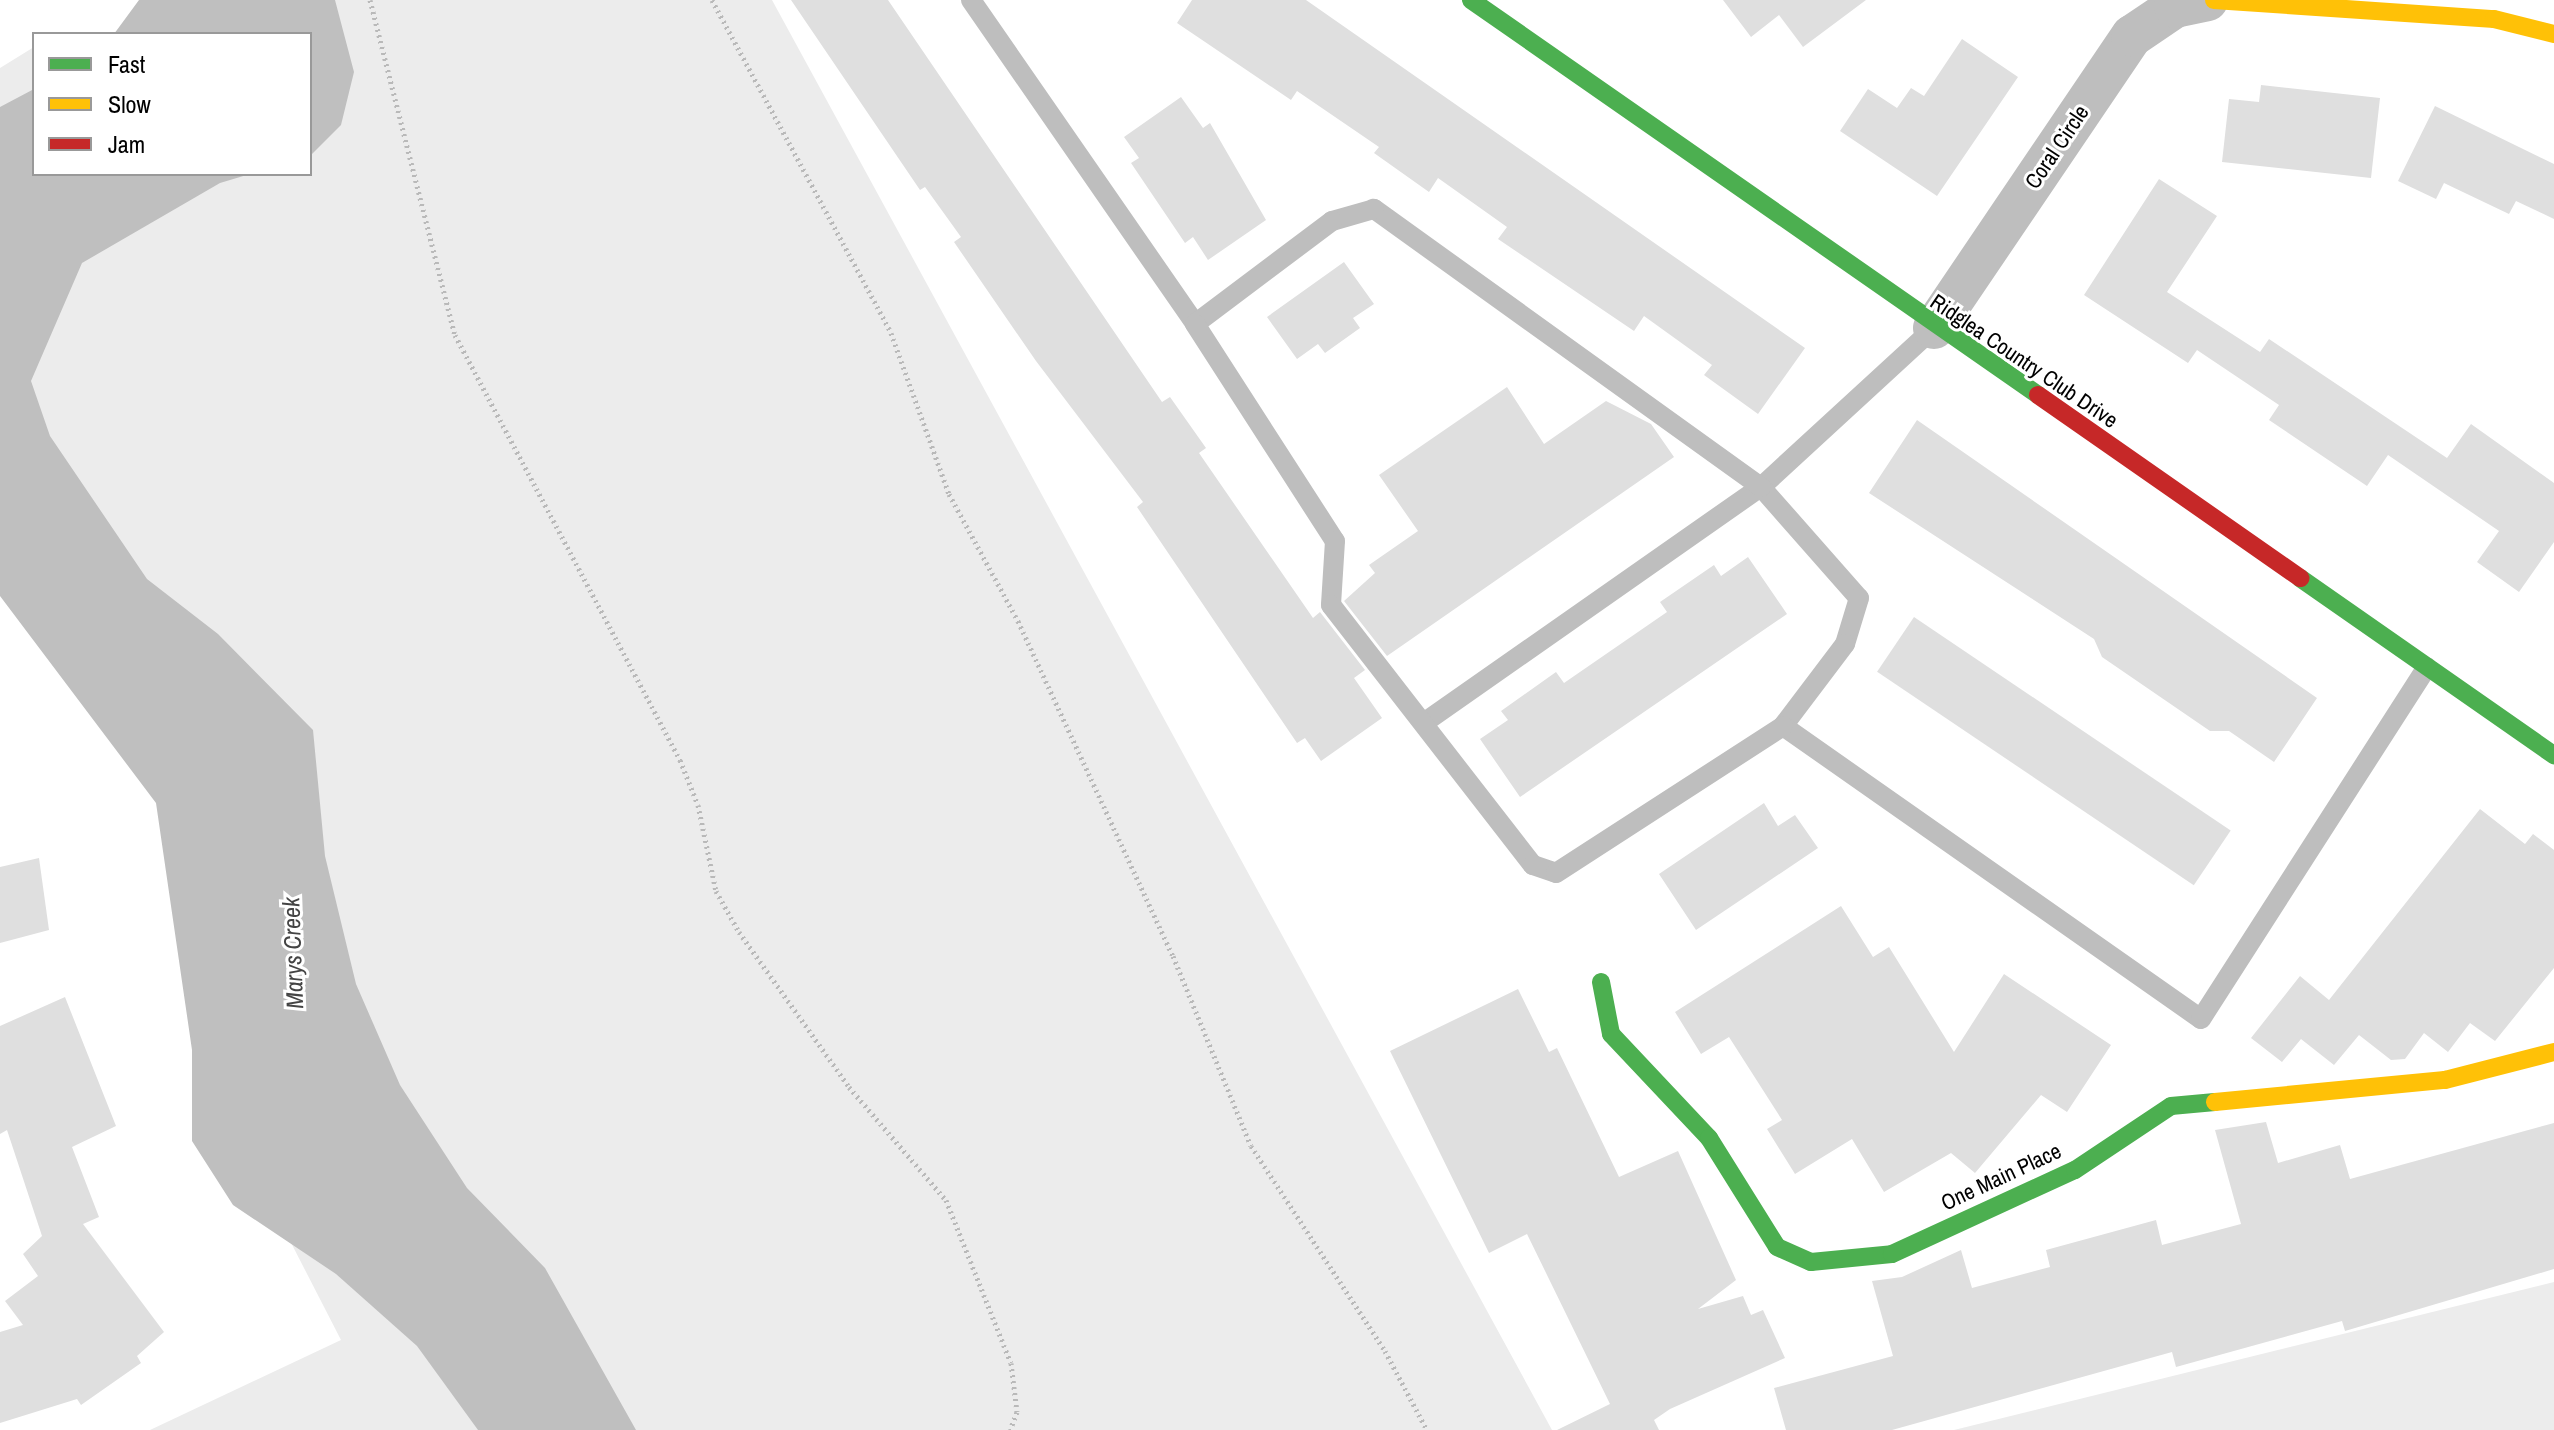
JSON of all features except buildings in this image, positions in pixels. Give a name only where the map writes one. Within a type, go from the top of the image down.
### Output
[{"type":"street","name":"Ridglea Country Club Drive","points":[[1471,0],[1934,328],[2554,755]]},
{"type":"street","name":"Coral Circle","points":[[1934,328],[2132,36],[2175,7],[2207,0]]},
{"type":"street","points":[[2214,0],[2494,19],[2554,34]]},
{"type":"street","name":"One Main Place","points":[[1601,982],[1611,1034],[1709,1138],[1777,1247],[1811,1262],[1892,1254],[2075,1170],[2171,1106],[2445,1080],[2554,1052]]},
{"type":"lane","points":[[971,0],[1195,324],[1335,541],[1331,605],[1425,722],[1533,865],[1556,873],[1783,726],[1845,644],[1859,598],[1761,487],[1374,209],[1332,221],[1195,324]]},
{"type":"lane","points":[[1425,722],[1761,487],[1934,328]]},
{"type":"lane","points":[[1783,726],[2201,1019],[2427,667]]},
{"type":"path","points":[[370,0],[455,335],[680,760],[698,805],[716,891],[739,932],[849,1087],[946,1200],[1011,1363],[1017,1412],[1010,1430]]},
{"type":"path","points":[[712,0],[891,333],[949,494],[1018,621],[1167,943],[1251,1146],[1385,1351],[1427,1430]]},
{"type":"shaded area","points":[[171,0],[772,0],[1552,1430],[150,1430],[341,1340],[192,1050],[188,816],[0,453],[0,68],[32,48],[32,176],[312,176],[312,32],[115,32],[156,25]]},
{"type":"shaded area","points":[[2554,1282],[2554,1430],[1954,1430]]},
{"type":"water","points":[[139,0],[335,0],[354,72],[341,125],[312,154],[312,32],[115,32]]},
{"type":"water","name":"Marys Creek","points":[[32,90],[32,176],[243,176],[220,183],[82,263],[31,381],[50,436],[147,579],[218,634],[313,730],[325,856],[356,984],[400,1085],[467,1188],[545,1268],[636,1430],[478,1430],[417,1346],[336,1274],[233,1205],[192,1141],[192,1050],[156,803],[0,596],[0,107]]},
{"type":"traffic: fast","points":[[1471,0],[2038,395]]},
{"type":"traffic: fast","points":[[2300,578],[2554,755]]},
{"type":"traffic: fast","points":[[1601,982],[1611,1034],[1709,1138],[1777,1247],[1811,1262],[1892,1254],[2075,1170],[2171,1106],[2215,1102]]},
{"type":"traffic: slow","points":[[2214,0],[2494,19],[2554,34]]},
{"type":"traffic: slow","points":[[2215,1102],[2445,1080],[2554,1052]]},
{"type":"traffic: jam","points":[[2038,395],[2300,578]]}]
